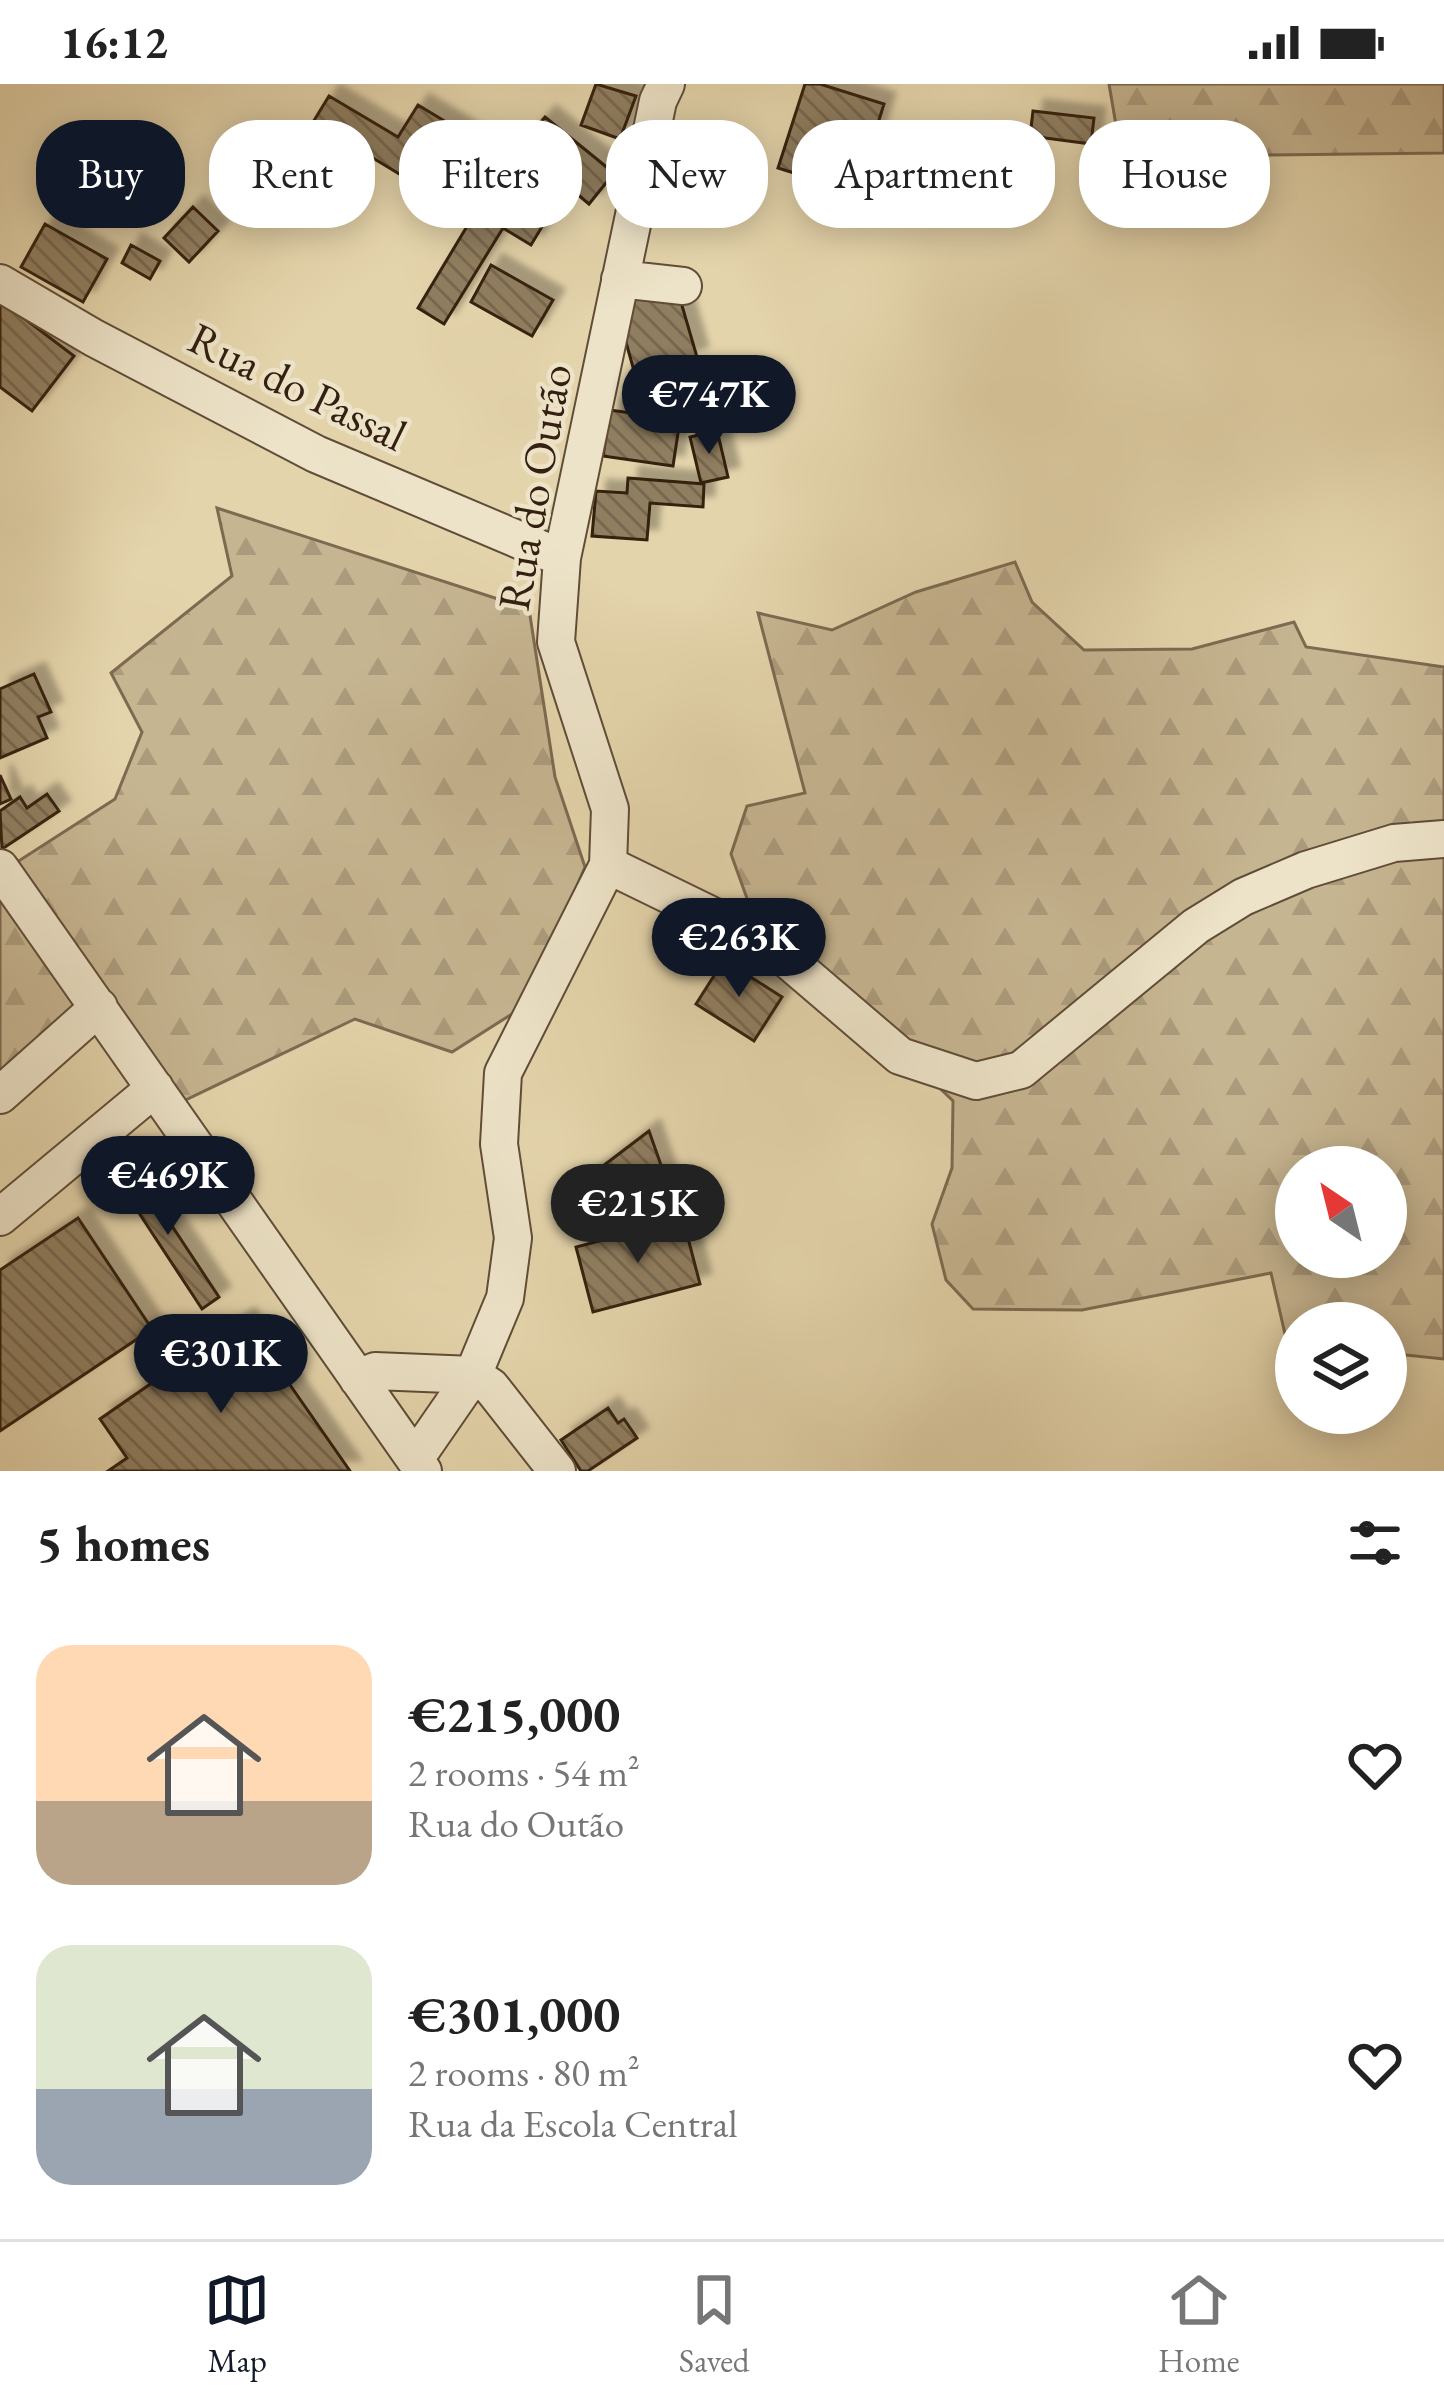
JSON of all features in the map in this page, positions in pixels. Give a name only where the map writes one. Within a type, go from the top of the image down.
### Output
[{"type":"street","name":"Rua do Outão","points":[[419,1465],[473,1376],[505,1298],[513,1238],[499,1144],[503,1072],[608,865],[610,808],[556,642],[562,558],[658,101],[666,84]]},
{"type":"street","points":[[620,279],[683,286]]},
{"type":"street","name":"Rua do Passal","points":[[0,283],[94,338],[316,454],[562,558]]},
{"type":"street","points":[[608,865],[768,944],[900,1056],[976,1081],[1021,1070],[1196,926],[1243,897],[1306,870],[1394,843],[1444,838]]},
{"type":"street","points":[[0,868],[419,1465]]},
{"type":"street","points":[[0,1095],[99,1006]]},
{"type":"street","points":[[0,1217],[155,1088]]},
{"type":"street","points":[[358,1378],[375,1371],[473,1376],[491,1387],[556,1471]]},
{"type":"green space","points":[[1109,84],[1444,84],[1444,153],[1270,155],[1270,120],[1115,120]]},
{"type":"green space","points":[[217,508],[529,609],[555,777],[585,867],[526,1005],[452,1052],[355,1019],[177,1104],[109,1001],[0,1084],[0,873],[115,799],[142,732],[111,673],[232,576]]},
{"type":"green space","points":[[1015,562],[1032,602],[1084,650],[1192,649],[1294,622],[1306,647],[1444,667],[1444,1359],[1407,1355],[1407,1302],[1278,1302],[1271,1273],[1082,1310],[973,1309],[946,1280],[932,1224],[952,1168],[953,1101],[749,904],[731,854],[747,806],[805,793],[758,613],[832,630],[916,592]]},
{"type":"building","points":[[596,84],[636,96],[627,120],[606,120],[606,134],[582,122]]},
{"type":"building","points":[[805,84],[820,84],[884,104],[879,120],[793,120]]},
{"type":"building","points":[[329,96],[369,120],[314,120]]},
{"type":"building","points":[[418,105],[443,120],[409,120]]},
{"type":"building","points":[[1033,111],[1094,118],[1079,120],[1079,142],[1055,139],[1055,120],[1032,120]]},
{"type":"building","points":[[375,123],[399,135],[399,174],[375,159]]},
{"type":"building","points":[[792,124],[792,172],[778,168]]},
{"type":"building","points":[[582,147],[606,167],[606,183],[589,204],[582,198]]},
{"type":"building","points":[[193,207],[209,228],[218,231],[189,262],[164,238],[173,228],[185,228],[185,216]]},
{"type":"building","points":[[43,228],[52,228],[107,259],[83,302],[21,267]]},
{"type":"building","points":[[466,228],[503,228],[444,324],[418,308]]},
{"type":"building","points":[[503,228],[541,228],[531,245]]},
{"type":"building","points":[[131,245],[160,261],[150,279],[122,263]]},
{"type":"building","points":[[491,265],[553,300],[532,336],[471,302]]},
{"type":"building","points":[[676,285],[697,357],[636,378],[615,303]]},
{"type":"building","points":[[0,300],[74,356],[32,411],[0,387]]},
{"type":"building","points":[[610,410],[680,420],[673,466],[603,456]]},
{"type":"building","points":[[717,430],[728,477],[701,483],[690,437]]},
{"type":"building","points":[[628,478],[704,484],[703,507],[650,503],[647,540],[592,536],[596,491],[627,493]]},
{"type":"building","points":[[34,674],[51,712],[38,717],[47,738],[0,758],[0,689]]},
{"type":"building","points":[[0,775],[11,799],[0,804]]},
{"type":"building","points":[[47,794],[59,811],[2,849],[0,811],[20,797],[27,808]]},
{"type":"building","points":[[724,960],[782,997],[754,1041],[696,1004]]},
{"type":"building","points":[[649,1131],[680,1219],[603,1240],[574,1188]]},
{"type":"building","points":[[133,1167],[219,1297],[202,1309],[116,1178]]},
{"type":"building","points":[[78,1218],[152,1329],[0,1431],[0,1270]]},
{"type":"building","points":[[683,1219],[700,1284],[593,1312],[576,1247]]},
{"type":"building","points":[[244,1319],[350,1471],[108,1471],[127,1458],[100,1419]]},
{"type":"building","points":[[608,1408],[618,1423],[624,1419],[637,1438],[581,1471],[561,1440]]}]
